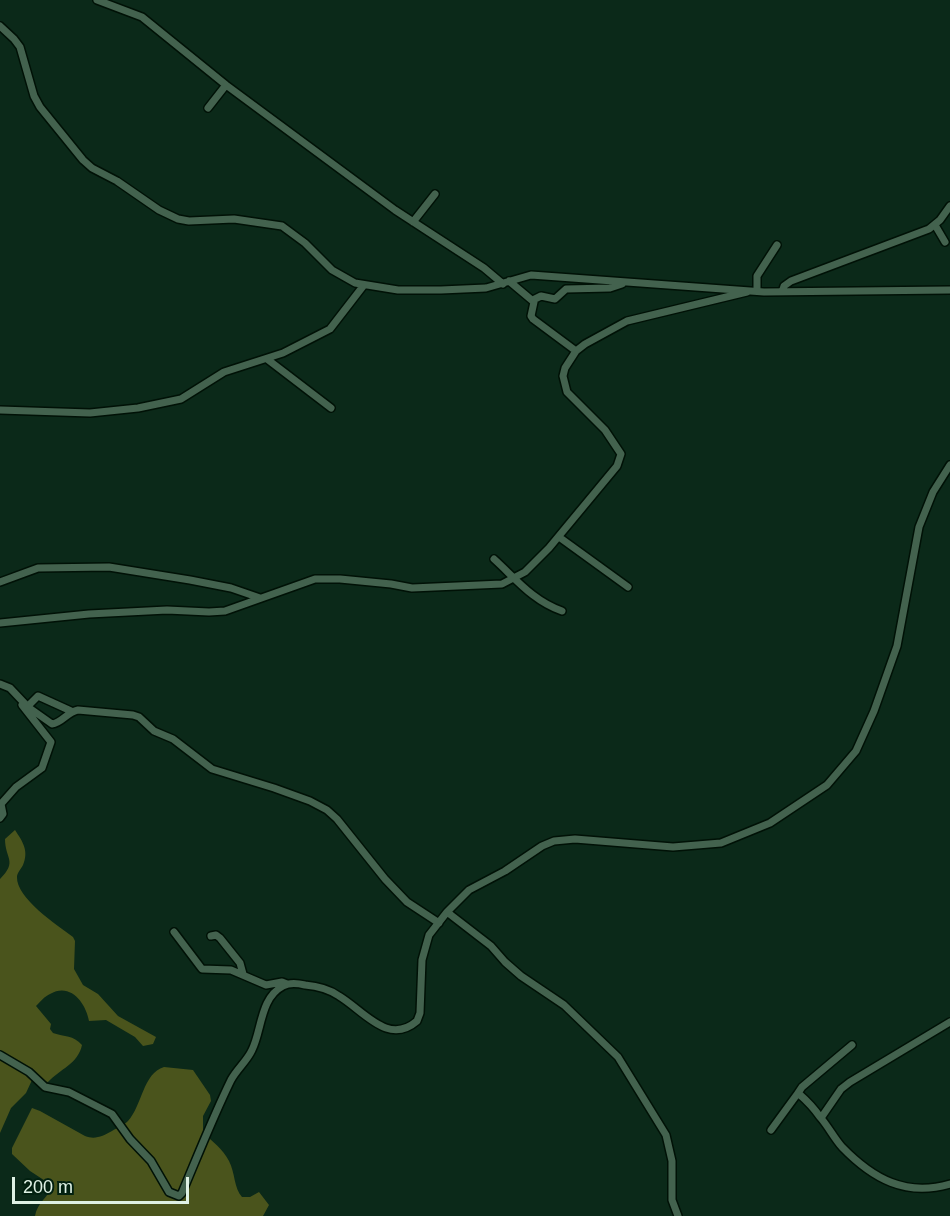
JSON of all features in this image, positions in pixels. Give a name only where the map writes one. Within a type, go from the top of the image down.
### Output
[{"type":"street","points":[[97,0],[142,17],[226,85],[412,222],[533,300],[535,303],[531,318],[576,351]]},
{"type":"street","points":[[0,26],[20,47],[34,96],[40,107],[92,168],[117,181],[159,210],[178,219],[234,219],[282,226],[337,273],[347,280],[364,285],[398,290],[486,288],[531,275],[782,292],[950,290]]},
{"type":"street","points":[[208,108],[226,85]]},
{"type":"street","points":[[412,222],[435,194]]},
{"type":"street","points":[[782,292],[791,281],[929,229],[950,206]]},
{"type":"street","points":[[934,225],[945,242]]},
{"type":"street","points":[[755,291],[757,276],[777,245]]},
{"type":"street","points":[[533,300],[541,296],[555,299],[566,289],[610,288],[628,283]]},
{"type":"street","points":[[0,410],[90,413],[169,403],[181,399],[224,372],[283,353],[330,329],[364,285]]},
{"type":"street","points":[[0,623],[159,610],[209,612],[232,609],[315,579],[339,579],[423,588],[502,584],[525,572],[559,537],[617,466],[621,454],[605,430],[567,392],[563,376],[565,368],[576,351],[627,321],[755,291]]},
{"type":"street","points":[[267,359],[331,408]]},
{"type":"street","points":[[174,932],[202,969],[231,970],[266,986],[282,982],[326,989],[338,994],[376,1023],[391,1031],[401,1031],[417,1021],[420,1013],[421,967],[429,935],[447,912],[469,890],[505,872],[542,846],[554,841],[575,839],[673,847],[721,843],[770,823],[827,785],[856,751],[878,701],[897,646],[919,527],[933,492],[950,465]]},
{"type":"street","points":[[559,537],[628,587]]},
{"type":"street","points":[[494,559],[528,593],[548,606],[562,610]]},
{"type":"street","points":[[0,582],[38,568],[109,567],[231,588],[260,598]]},
{"type":"street","points":[[2,685],[10,688],[28,706],[52,724],[58,723],[71,711]]},
{"type":"street","points":[[0,818],[3,814],[1,804],[11,791],[43,767],[51,742],[2,685]]},
{"type":"street","points":[[28,706],[38,696],[71,711],[139,717],[154,732],[172,739],[212,769],[310,801],[327,810],[337,819],[385,879],[407,902],[439,923]]},
{"type":"street","points":[[447,912],[491,946],[521,976],[564,1005],[618,1057],[666,1134],[672,1161],[672,1200],[678,1216]]},
{"type":"street","points":[[211,936],[216,935],[220,938],[240,963],[243,974]]},
{"type":"street","points":[[0,1055],[28,1072],[45,1087],[69,1092],[112,1114],[130,1139],[151,1161],[169,1192],[178,1196],[182,1193],[232,1079],[252,1050],[268,1002],[273,993],[287,984]]},
{"type":"street","points":[[821,1118],[831,1102],[850,1082],[950,1022]]},
{"type":"street","points":[[771,1130],[802,1087],[852,1045]]},
{"type":"street","points":[[798,1093],[821,1118],[841,1146],[884,1181],[912,1189],[950,1184]]},
{"type":"green space","points":[[15,830],[25,851],[25,860],[17,876],[18,885],[30,902],[73,937],[75,941],[74,969],[83,985],[98,994],[118,1016],[156,1037],[153,1044],[143,1046],[135,1037],[106,1020],[89,1021],[85,1008],[71,993],[58,991],[48,995],[36,1006],[51,1024],[50,1029],[53,1033],[75,1039],[82,1045],[80,1052],[73,1062],[48,1082],[32,1080],[26,1093],[11,1108],[0,1133],[0,879],[9,864],[5,839]]},
{"type":"green space","points":[[164,1067],[193,1070],[210,1095],[211,1101],[203,1116],[203,1133],[227,1157],[239,1194],[242,1197],[250,1197],[259,1192],[269,1205],[263,1216],[35,1216],[38,1207],[53,1186],[30,1171],[12,1154],[12,1148],[32,1108],[85,1136],[99,1137],[128,1121],[151,1076]]}]
